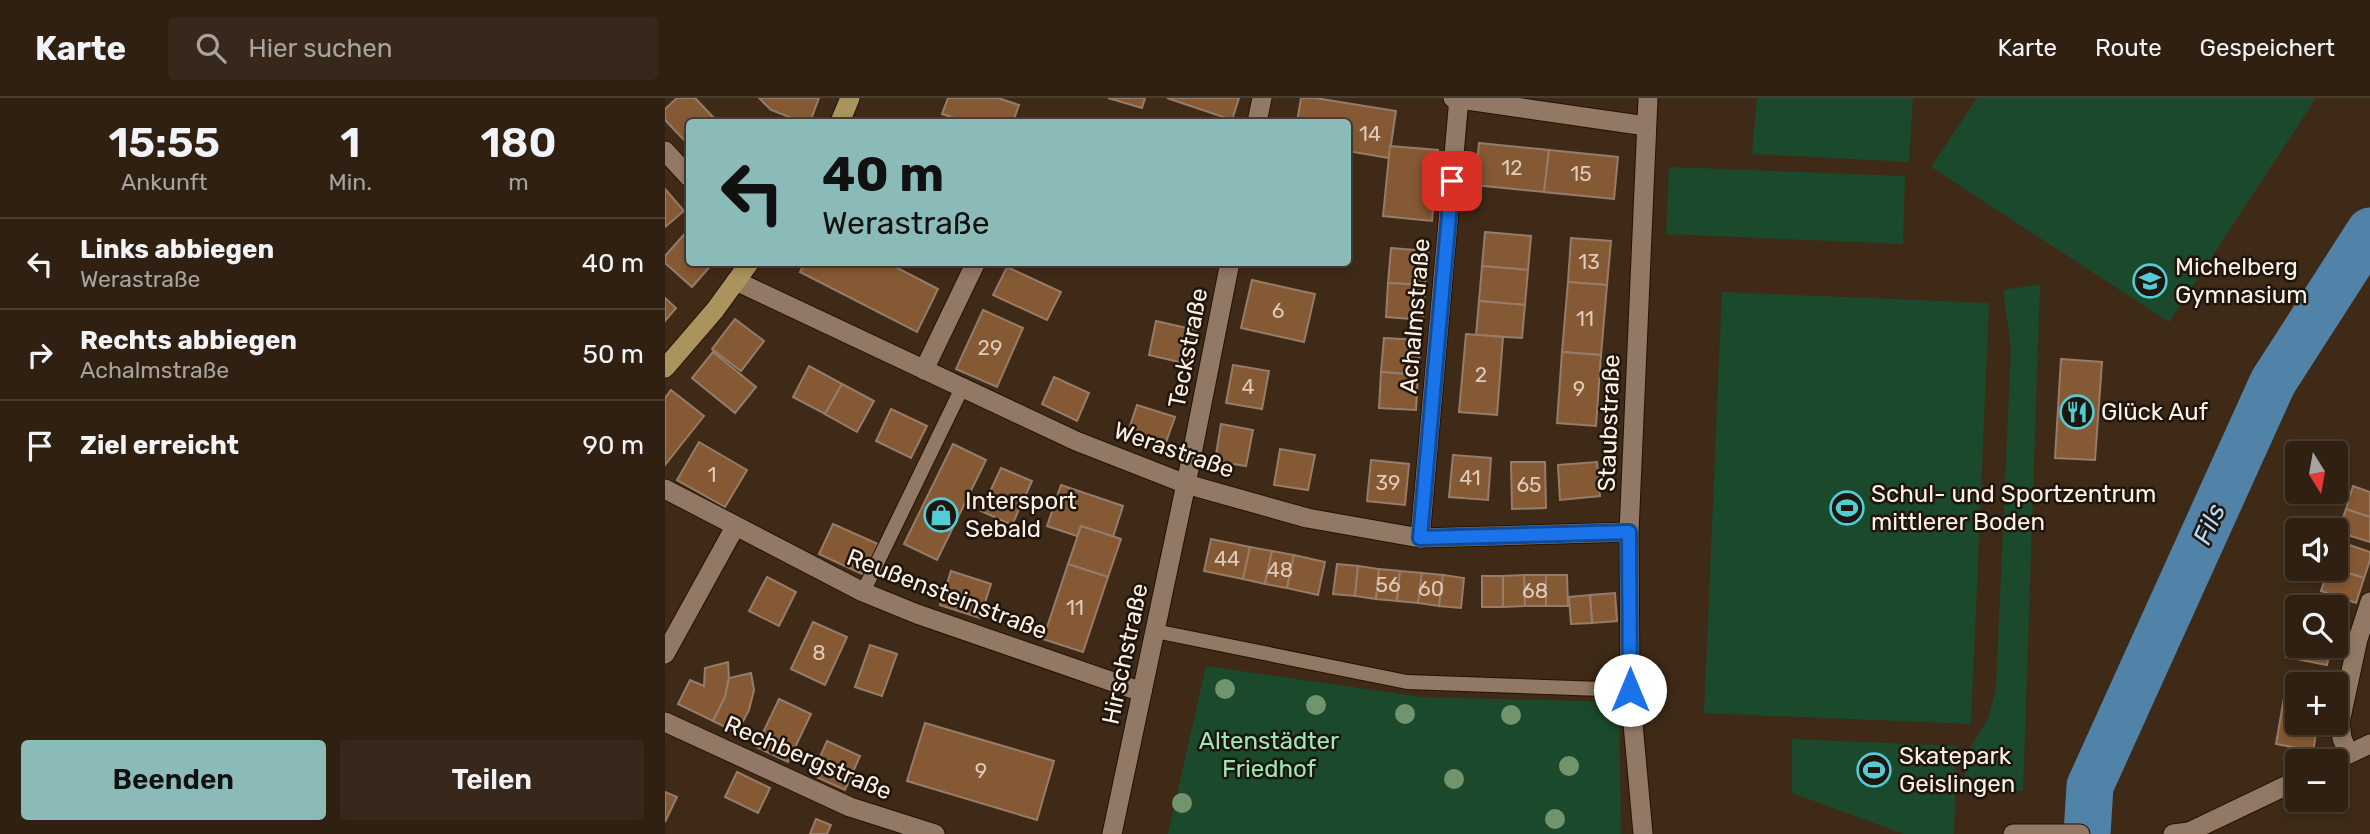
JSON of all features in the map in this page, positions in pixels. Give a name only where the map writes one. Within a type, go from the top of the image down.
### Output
[{"type":"main road","points":[[842,119],[850,98]]},
{"type":"main road","points":[[665,367],[715,310],[747,266]]},
{"type":"street","points":[[1258,119],[1262,98]]},
{"type":"street","points":[[1457,98],[1646,126]]},
{"type":"street","name":"Achalmstraße","points":[[1420,538],[1457,98]]},
{"type":"street","name":"Staubstraße","points":[[1643,834],[1630,690],[1629,532],[1648,98]]},
{"type":"street","points":[[665,151],[686,174]]},
{"type":"street","points":[[924,370],[974,266]]},
{"type":"street","name":"Teckstraße","points":[[1186,484],[1229,266]]},
{"type":"street","name":"Werastraße","points":[[736,281],[1076,441],[1186,484],[1307,518],[1420,538],[1629,532]]},
{"type":"street","name":"Hirschstraße","points":[[1112,834],[1186,484]]},
{"type":"street","name":"Reußensteinstraße","points":[[665,489],[863,593],[1142,692]]},
{"type":"street","points":[[665,654],[735,527]]},
{"type":"street","points":[[2341,749],[2340,722],[2357,639],[2370,602]]},
{"type":"street","name":"Rechbergstraße","points":[[665,722],[850,807],[935,834]]},
{"type":"street","points":[[2348,754],[2370,744]]},
{"type":"street","points":[[2173,834],[2189,832],[2285,786]]},
{"type":"street","points":[[2013,834],[2080,834]]},
{"type":"lane","points":[[863,593],[962,388]]},
{"type":"lane","points":[[1155,631],[1407,682],[1630,690]]},
{"type":"green space","points":[[1757,98],[1913,98],[1909,162],[1752,154]]},
{"type":"green space","name":"Michelberg Gymnasium","points":[[1977,98],[2316,98],[2169,322],[1931,167]]},
{"type":"green space","points":[[1669,167],[1905,176],[1903,244],[1666,234]]},
{"type":"green space","points":[[2040,284],[2023,791],[1965,788],[1965,756],[1989,717],[1996,686],[2011,349],[2003,290]]},
{"type":"green space","name":"Schul- und Sportzentrum mittlerer Boden","points":[[1722,292],[1989,303],[1971,724],[1704,713]]},
{"type":"green space","name":"Altenstädter Friedhof","points":[[1206,666],[1421,697],[1619,702],[1621,834],[1168,834]]},
{"type":"green space","name":"Skatepark Geislingen","points":[[1792,739],[1957,746],[1954,834],[1904,834],[1792,793]]},
{"type":"building","points":[[677,98],[695,98],[713,117],[686,119],[686,142],[665,120],[665,109]]},
{"type":"building","points":[[759,98],[819,98],[811,119],[794,119],[771,110]]},
{"type":"building","points":[[948,98],[998,98],[1019,105],[1014,119],[958,119],[942,114]]},
{"type":"building","points":[[1108,98],[1145,98],[1142,108]]},
{"type":"building","points":[[1167,98],[1239,98],[1232,119]]},
{"type":"building","points":[[1301,98],[1396,111],[1389,158],[1351,152],[1351,119],[1298,119]]},
{"type":"building","points":[[1479,143],[1549,150],[1544,192],[1475,185]]},
{"type":"building","points":[[1390,146],[1438,150],[1432,221],[1383,216]]},
{"type":"building","points":[[1549,150],[1618,157],[1614,199],[1544,192]]},
{"type":"building","points":[[665,189],[684,211],[665,227]]},
{"type":"building","points":[[686,232],[686,266],[710,266],[692,287],[665,263],[665,256]]},
{"type":"building","points":[[1485,232],[1531,236],[1528,270],[1482,266]]},
{"type":"building","points":[[1571,238],[1611,241],[1607,285],[1568,282]]},
{"type":"building","points":[[1391,248],[1428,251],[1425,285],[1388,283]]},
{"type":"building","points":[[803,266],[894,266],[938,289],[917,332],[800,272]]},
{"type":"building","points":[[1482,266],[1528,270],[1525,305],[1479,301]]},
{"type":"building","points":[[1007,267],[1061,292],[1047,320],[993,295]]},
{"type":"building","points":[[1252,280],[1315,294],[1304,342],[1241,328]]},
{"type":"building","points":[[1568,282],[1607,285],[1601,355],[1562,352]]},
{"type":"building","points":[[1388,283],[1425,285],[1423,320],[1386,317]]},
{"type":"building","points":[[665,298],[676,308],[665,321]]},
{"type":"building","points":[[1479,301],[1525,305],[1522,338],[1476,335]]},
{"type":"building","points":[[983,310],[1023,328],[997,387],[956,369]]},
{"type":"building","points":[[735,319],[764,341],[741,371],[712,349]]},
{"type":"building","points":[[1156,321],[1196,330],[1188,364],[1149,355]]},
{"type":"building","points":[[1466,334],[1503,337],[1497,415],[1459,412]]},
{"type":"building","points":[[1384,338],[1421,340],[1418,375],[1381,372]]},
{"type":"building","points":[[713,352],[756,387],[735,413],[692,378]]},
{"type":"building","points":[[1562,352],[1601,355],[1596,426],[1557,423]]},
{"type":"building","points":[[2061,359],[2102,362],[2095,460],[2055,458]]},
{"type":"building","points":[[1233,365],[1269,371],[1262,409],[1226,403]]},
{"type":"building","points":[[809,366],[842,384],[825,414],[793,397]]},
{"type":"building","points":[[1381,372],[1418,375],[1416,410],[1379,408]]},
{"type":"building","points":[[1054,377],[1089,393],[1077,421],[1042,404]]},
{"type":"building","points":[[842,384],[874,401],[857,432],[825,414]]},
{"type":"building","points":[[671,390],[704,416],[665,465],[665,398]]},
{"type":"building","points":[[1137,405],[1175,417],[1165,445],[1128,432]]},
{"type":"building","points":[[891,409],[927,426],[911,458],[876,441]]},
{"type":"building","points":[[1221,424],[1253,430],[1246,466],[1215,461]]},
{"type":"building","points":[[699,442],[747,470],[725,507],[677,480]]},
{"type":"building","points":[[953,444],[986,460],[937,560],[904,544]]},
{"type":"building","points":[[1280,449],[1315,455],[1308,490],[1274,485]]},
{"type":"building","points":[[1453,455],[1491,458],[1488,500],[1449,497]]},
{"type":"building","points":[[1371,460],[1409,464],[1405,505],[1367,501]]},
{"type":"building","points":[[1511,462],[1545,462],[1546,508],[1512,509]]},
{"type":"building","points":[[1597,462],[1600,496],[1560,500],[1558,465]]},
{"type":"building","points":[[1001,468],[1032,481],[1012,525],[981,511]]},
{"type":"building","points":[[1061,485],[1123,506],[1113,537],[1081,526],[1077,536],[1047,526]]},
{"type":"building","points":[[2353,486],[2370,492],[2370,517],[2346,509]]},
{"type":"building","points":[[2346,509],[2370,517],[2370,542],[2348,535],[2348,518],[2343,518]]},
{"type":"building","points":[[833,524],[878,544],[864,575],[819,554]]},
{"type":"building","points":[[1081,526],[1121,539],[1108,577],[1068,564]]},
{"type":"building","points":[[1211,539],[1250,547],[1243,579],[1204,571]]},
{"type":"building","points":[[2348,544],[2370,552],[2364,578],[2348,573]]},
{"type":"building","points":[[1250,547],[1272,551],[1265,584],[1243,579]]},
{"type":"building","points":[[1272,551],[1294,555],[1287,588],[1265,584]]},
{"type":"building","points":[[1294,555],[1325,562],[1318,595],[1287,588]]},
{"type":"building","points":[[1068,564],[1108,577],[1083,652],[1043,639]]},
{"type":"building","points":[[1337,564],[1358,566],[1355,596],[1333,594]]},
{"type":"building","points":[[1358,566],[1379,569],[1376,599],[1355,596]]},
{"type":"building","points":[[1379,569],[1400,571],[1397,601],[1376,599]]},
{"type":"building","points":[[951,571],[991,584],[980,618],[940,605]]},
{"type":"building","points":[[1400,571],[1422,573],[1418,603],[1397,601]]},
{"type":"building","points":[[1422,573],[1443,575],[1439,606],[1418,603]]},
{"type":"building","points":[[2348,573],[2364,578],[2356,603],[2348,600],[2348,595],[2333,595],[2321,591],[2324,581],[2348,581]]},
{"type":"building","points":[[1443,575],[1464,578],[1461,608],[1439,606]]},
{"type":"building","points":[[1524,575],[1546,575],[1546,606],[1525,606]]},
{"type":"building","points":[[1524,575],[1525,606],[1503,607],[1503,576]]},
{"type":"building","points":[[1546,575],[1567,575],[1568,606],[1546,606]]},
{"type":"building","points":[[1482,576],[1503,576],[1503,607],[1482,607]]},
{"type":"building","points":[[767,577],[796,592],[779,626],[749,611]]},
{"type":"building","points":[[1615,593],[1617,621],[1592,623],[1590,595]]},
{"type":"building","points":[[1590,595],[1592,623],[1571,624],[1569,597]]},
{"type":"building","points":[[813,622],[847,637],[825,685],[791,669]]},
{"type":"building","points":[[870,645],[897,654],[882,696],[855,687]]},
{"type":"building","points":[[2291,658],[2328,658],[2327,665]]},
{"type":"building","points":[[728,662],[729,678],[725,697],[713,721],[678,704],[690,680],[704,686],[705,668]]},
{"type":"building","points":[[751,673],[754,690],[749,710],[737,733],[713,721],[725,697],[729,678]]},
{"type":"building","points":[[779,699],[811,714],[788,762],[756,747]]},
{"type":"building","points":[[2282,709],[2285,709],[2285,735],[2316,735],[2313,749],[2276,744]]},
{"type":"building","points":[[925,723],[1054,761],[1037,820],[907,781]]},
{"type":"building","points":[[827,741],[860,756],[845,790],[812,775]]},
{"type":"building","points":[[737,772],[770,788],[758,813],[725,797]]},
{"type":"building","points":[[665,792],[677,797],[665,822]]},
{"type":"building","points":[[816,819],[831,825],[827,834],[810,834]]},
{"type":"waterway","name":"Fils","points":[[2087,834],[2090,786],[2273,382],[2370,231]]},
{"type":"place","name":"Michelberg Gymnasium","points":[[2150,281]]},
{"type":"place","name":"Glück Auf","points":[[2077,412]]},
{"type":"place","name":"Schul- und Sportzentrum mittlerer Boden","points":[[1847,508]]},
{"type":"place","name":"Intersport Sebald","points":[[941,515]]},
{"type":"place","name":"Skatepark Geislingen","points":[[1874,770]]},
{"type":"route","points":[[1452,181],[1420,538],[1629,532],[1630,690]]}]
